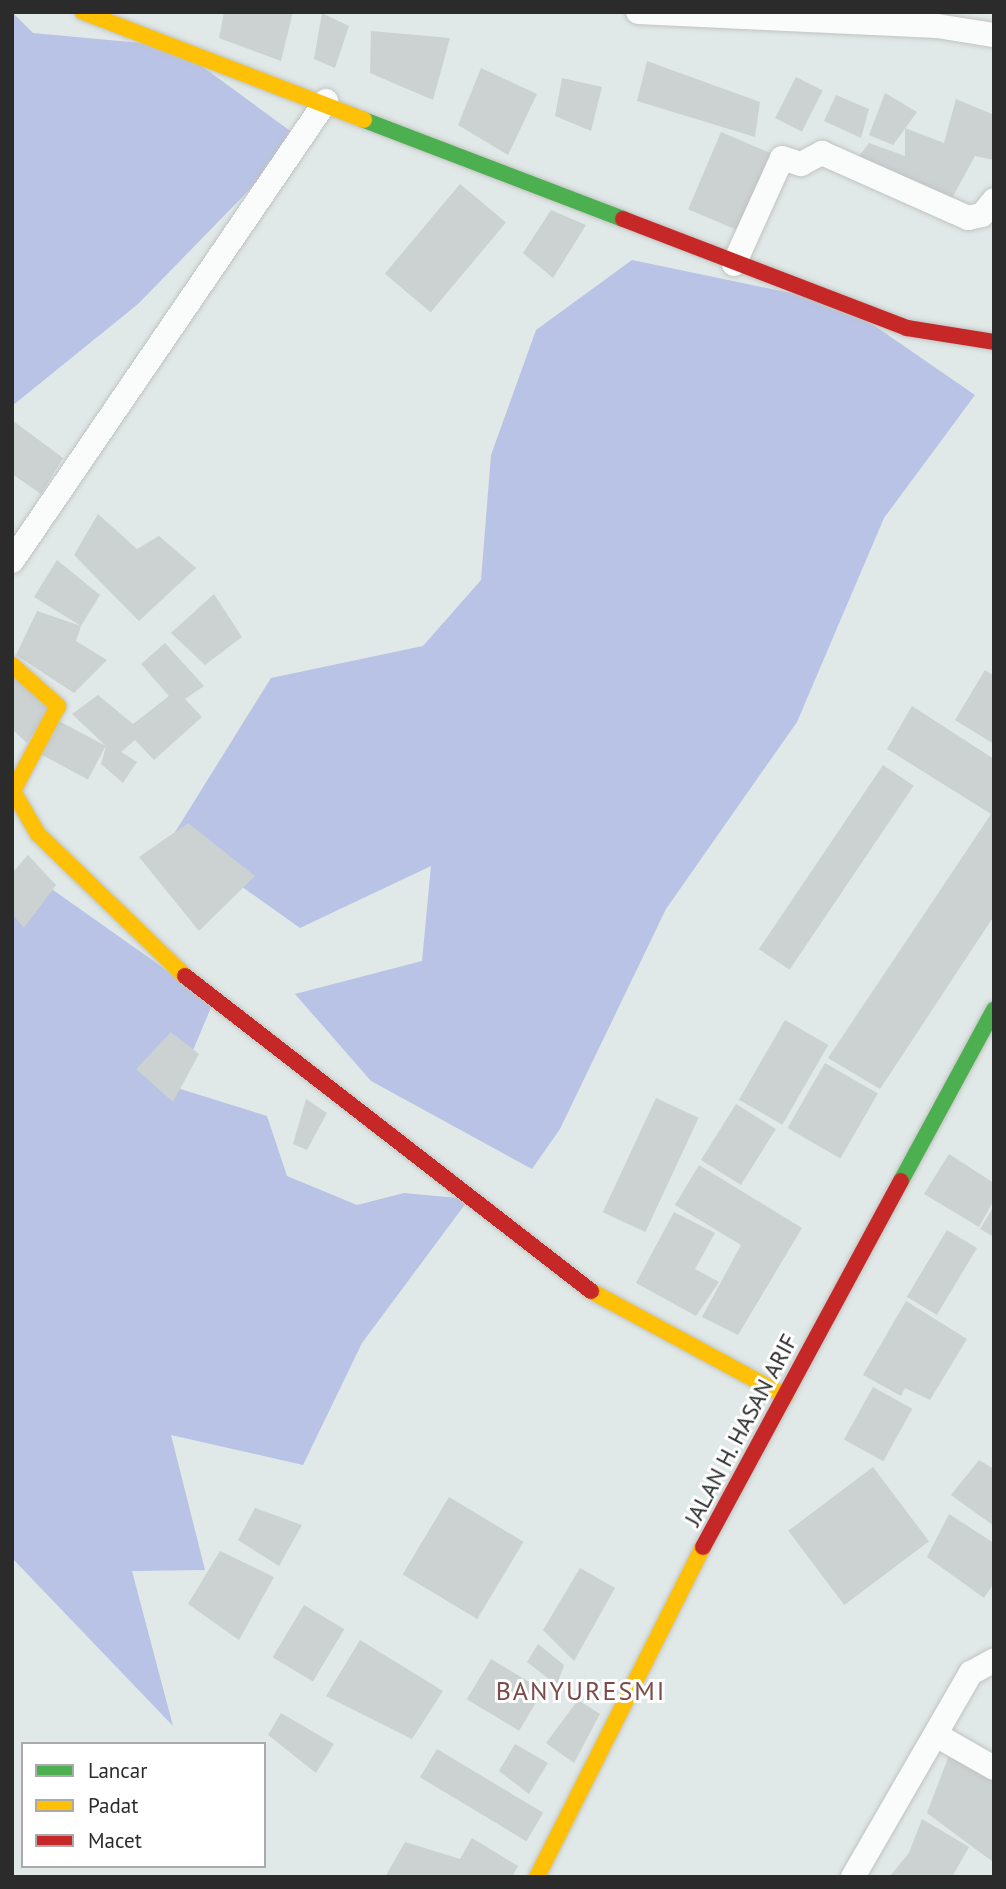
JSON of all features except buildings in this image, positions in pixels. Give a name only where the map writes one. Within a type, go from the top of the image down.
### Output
[{"type":"street","points":[[83,12],[326,101],[734,264],[907,328],[994,342]]},
{"type":"street","points":[[638,12],[937,26],[994,35]]},
{"type":"street","points":[[12,561],[326,101]]},
{"type":"street","points":[[734,264],[782,158],[801,164],[822,153],[968,218],[982,215],[994,200]]},
{"type":"street","points":[[12,665],[58,706],[13,791],[38,834],[237,1024],[606,1302],[785,1396]]},
{"type":"street","name":"JALAN H. HASAN ARIF","points":[[545,1874],[785,1396],[991,1021]]},
{"type":"street","points":[[853,1877],[975,1669],[994,1660]]},
{"type":"street","points":[[936,1735],[994,1768]]},
{"type":"shaded area","points":[[12,12],[33,33],[174,46],[300,138],[138,304],[12,406]]},
{"type":"shaded area","points":[[632,260],[843,304],[975,395],[884,518],[797,722],[666,909],[560,1129],[532,1169],[371,1081],[295,994],[422,961],[431,866],[300,928],[172,837],[271,678],[423,646],[481,580],[491,455],[536,330]]},
{"type":"shaded area","points":[[46,885],[213,1003],[177,1088],[267,1116],[287,1176],[357,1205],[404,1193],[469,1199],[362,1343],[303,1465],[171,1435],[205,1570],[132,1571],[173,1726],[12,1558],[12,896]]},
{"type":"traffic: fast","points":[[364,120],[623,219]]},
{"type":"traffic: fast","points":[[901,1181],[994,1010]]},
{"type":"traffic: slow","points":[[83,12],[364,120]]},
{"type":"traffic: slow","points":[[12,665],[58,706],[13,791],[38,834],[185,976]]},
{"type":"traffic: slow","points":[[591,1291],[785,1396]]},
{"type":"traffic: slow","points":[[537,1877],[703,1547]]},
{"type":"traffic: jam","points":[[623,219],[907,328],[994,342]]},
{"type":"traffic: jam","points":[[185,976],[591,1291]]},
{"type":"traffic: jam","points":[[703,1547],[901,1181]]},
{"type":"district","name":"BANYURESMI","points":[[581,1691]]}]
